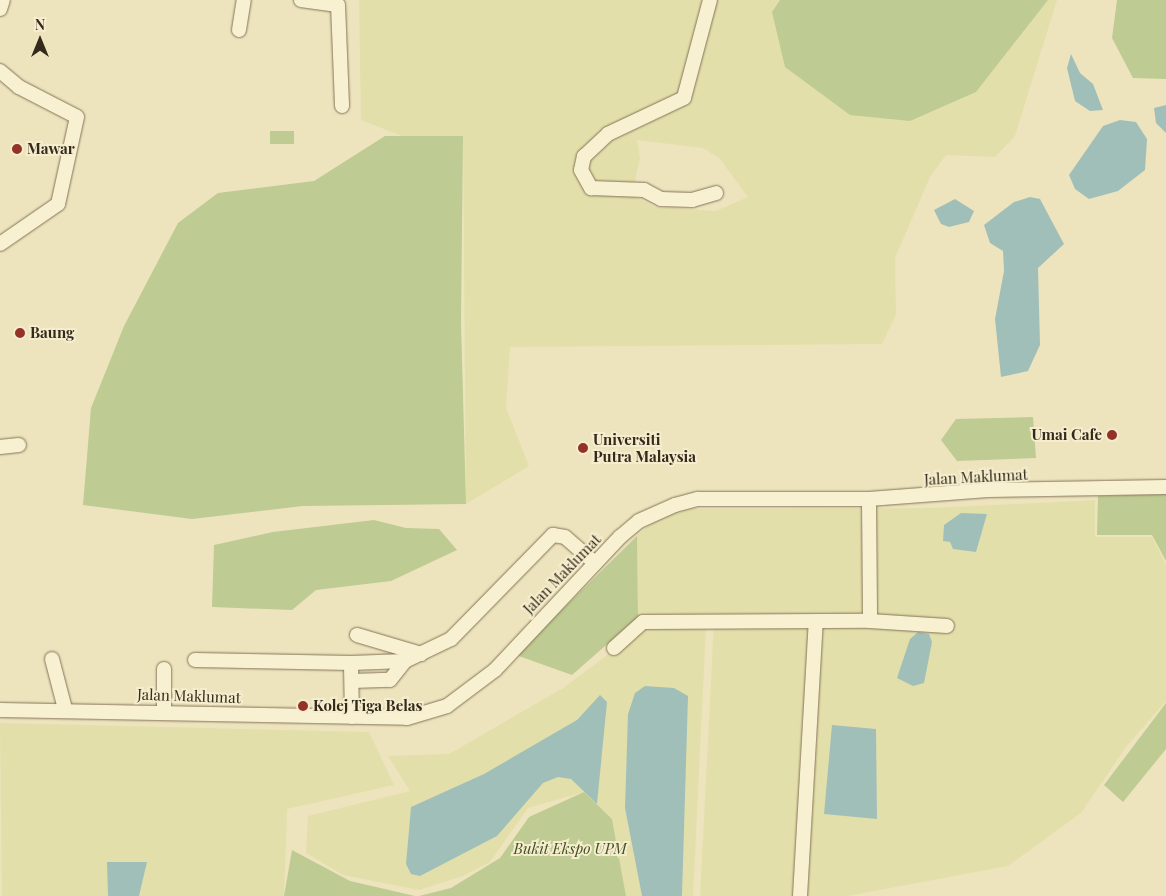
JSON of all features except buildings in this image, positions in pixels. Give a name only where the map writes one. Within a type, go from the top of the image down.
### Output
[{"type":"street","points":[[0,9],[3,0]]},
{"type":"street","points":[[239,30],[244,0]]},
{"type":"street","points":[[301,0],[338,5],[342,106]]},
{"type":"street","points":[[710,0],[684,98],[608,134],[584,156],[581,170],[591,188],[644,190],[661,199],[692,200],[716,192]]},
{"type":"street","points":[[0,71],[19,87],[77,117],[58,204],[0,244]]},
{"type":"street","points":[[0,447],[19,445]]},
{"type":"street","name":"Jalan Maklumat","points":[[0,710],[65,709],[407,718],[448,706],[495,670],[595,563],[639,521],[698,499],[869,500],[988,490],[1166,488]]},
{"type":"street","points":[[869,500],[870,621]]},
{"type":"street","points":[[195,660],[351,663],[405,661],[451,640],[553,534],[565,537],[595,563]]},
{"type":"street","points":[[614,648],[643,622],[870,621],[947,626]]},
{"type":"street","points":[[800,896],[816,622]]},
{"type":"street","points":[[357,635],[421,654]]},
{"type":"street","points":[[52,659],[65,709]]},
{"type":"street","points":[[352,681],[390,680],[405,661]]},
{"type":"street","points":[[351,663],[352,717]]},
{"type":"street","points":[[164,669],[164,712]]},
{"type":"shaded area","points":[[359,0],[780,0],[772,12],[976,92],[1048,0],[1057,0],[1015,136],[995,157],[946,155],[930,177],[895,258],[896,315],[882,344],[510,347],[506,408],[529,466],[466,504],[463,136],[402,136],[361,120]],"holes":[[[637,140],[703,148],[719,158],[748,197],[716,211],[655,207],[632,195],[640,158]]]},
{"type":"shaded area","points":[[1095,500],[1095,537],[1152,537],[1166,565],[1166,701],[1126,747],[1081,813],[1008,866],[848,896],[700,896],[714,622],[638,617],[637,536],[662,513],[684,509],[932,508]]},
{"type":"shaded area","points":[[645,627],[706,629],[693,896],[626,896],[612,819],[584,792],[528,808],[490,862],[463,876],[419,890],[343,875],[306,853],[308,816],[410,791],[388,756],[449,754],[563,688]]},
{"type":"shaded area","points":[[0,723],[369,732],[394,785],[287,809],[284,896],[2,896]]},
{"type":"green space","points":[[780,0],[1048,0],[976,92],[910,121],[850,115],[785,67],[772,12]]},
{"type":"green space","points":[[1117,0],[1166,0],[1166,79],[1133,78],[1112,38]]},
{"type":"green space","points":[[270,131],[294,131],[294,144],[270,144]]},
{"type":"green space","points":[[385,136],[463,136],[461,322],[466,504],[303,506],[192,519],[83,505],[91,408],[124,326],[178,223],[218,193],[314,181]]},
{"type":"green space","points":[[1033,417],[1036,458],[957,461],[941,440],[956,419]]},
{"type":"green space","points":[[1166,494],[1166,561],[1152,535],[1097,535],[1098,496]]},
{"type":"green space","points":[[374,520],[406,528],[439,529],[457,550],[391,581],[316,590],[292,610],[212,607],[214,545],[273,532]]},
{"type":"green space","points":[[637,536],[638,617],[572,675],[516,655]]},
{"type":"green space","points":[[1166,703],[1166,749],[1123,802],[1104,785]]},
{"type":"green space","name":"Bukit Ekspo UPM","points":[[584,792],[612,819],[626,896],[419,896],[451,888],[500,858],[529,817]]},
{"type":"green space","points":[[292,850],[350,881],[415,896],[284,896]]},
{"type":"water","points":[[1071,54],[1080,73],[1093,84],[1103,110],[1090,111],[1075,101],[1067,68]]},
{"type":"water","points":[[1166,105],[1166,133],[1156,123],[1154,108]]},
{"type":"water","points":[[1120,120],[1136,122],[1147,139],[1145,170],[1118,191],[1089,199],[1075,189],[1069,175],[1103,126]]},
{"type":"water","points":[[1030,197],[1040,199],[1064,244],[1038,268],[1040,345],[1028,371],[1001,377],[995,319],[1004,271],[1003,251],[990,243],[984,225],[1014,202]]},
{"type":"water","points":[[955,199],[974,211],[969,222],[949,227],[941,224],[934,210]]},
{"type":"water","points":[[961,513],[987,514],[976,552],[953,549],[950,542],[943,541],[944,525]]},
{"type":"water","points":[[918,632],[929,634],[932,642],[924,683],[913,686],[897,678],[910,639]]},
{"type":"water","points":[[645,686],[674,688],[688,696],[682,896],[642,896],[625,808],[628,714],[635,693]]},
{"type":"water","points":[[600,695],[607,702],[597,804],[571,779],[558,777],[543,783],[497,836],[420,876],[411,874],[406,864],[411,807],[484,774],[577,720]]},
{"type":"water","points":[[832,725],[876,729],[877,819],[824,814]]},
{"type":"water","points":[[107,862],[147,862],[139,896],[108,896]]},
{"type":"place","name":"Mawar","points":[[17,149]]},
{"type":"place","name":"Baung","points":[[20,333]]},
{"type":"place","name":"Umai Cafe","points":[[1112,435]]},
{"type":"place","name":"Universiti Putra Malaysia","points":[[583,448]]},
{"type":"place","name":"Kolej Tiga Belas","points":[[303,706]]}]
